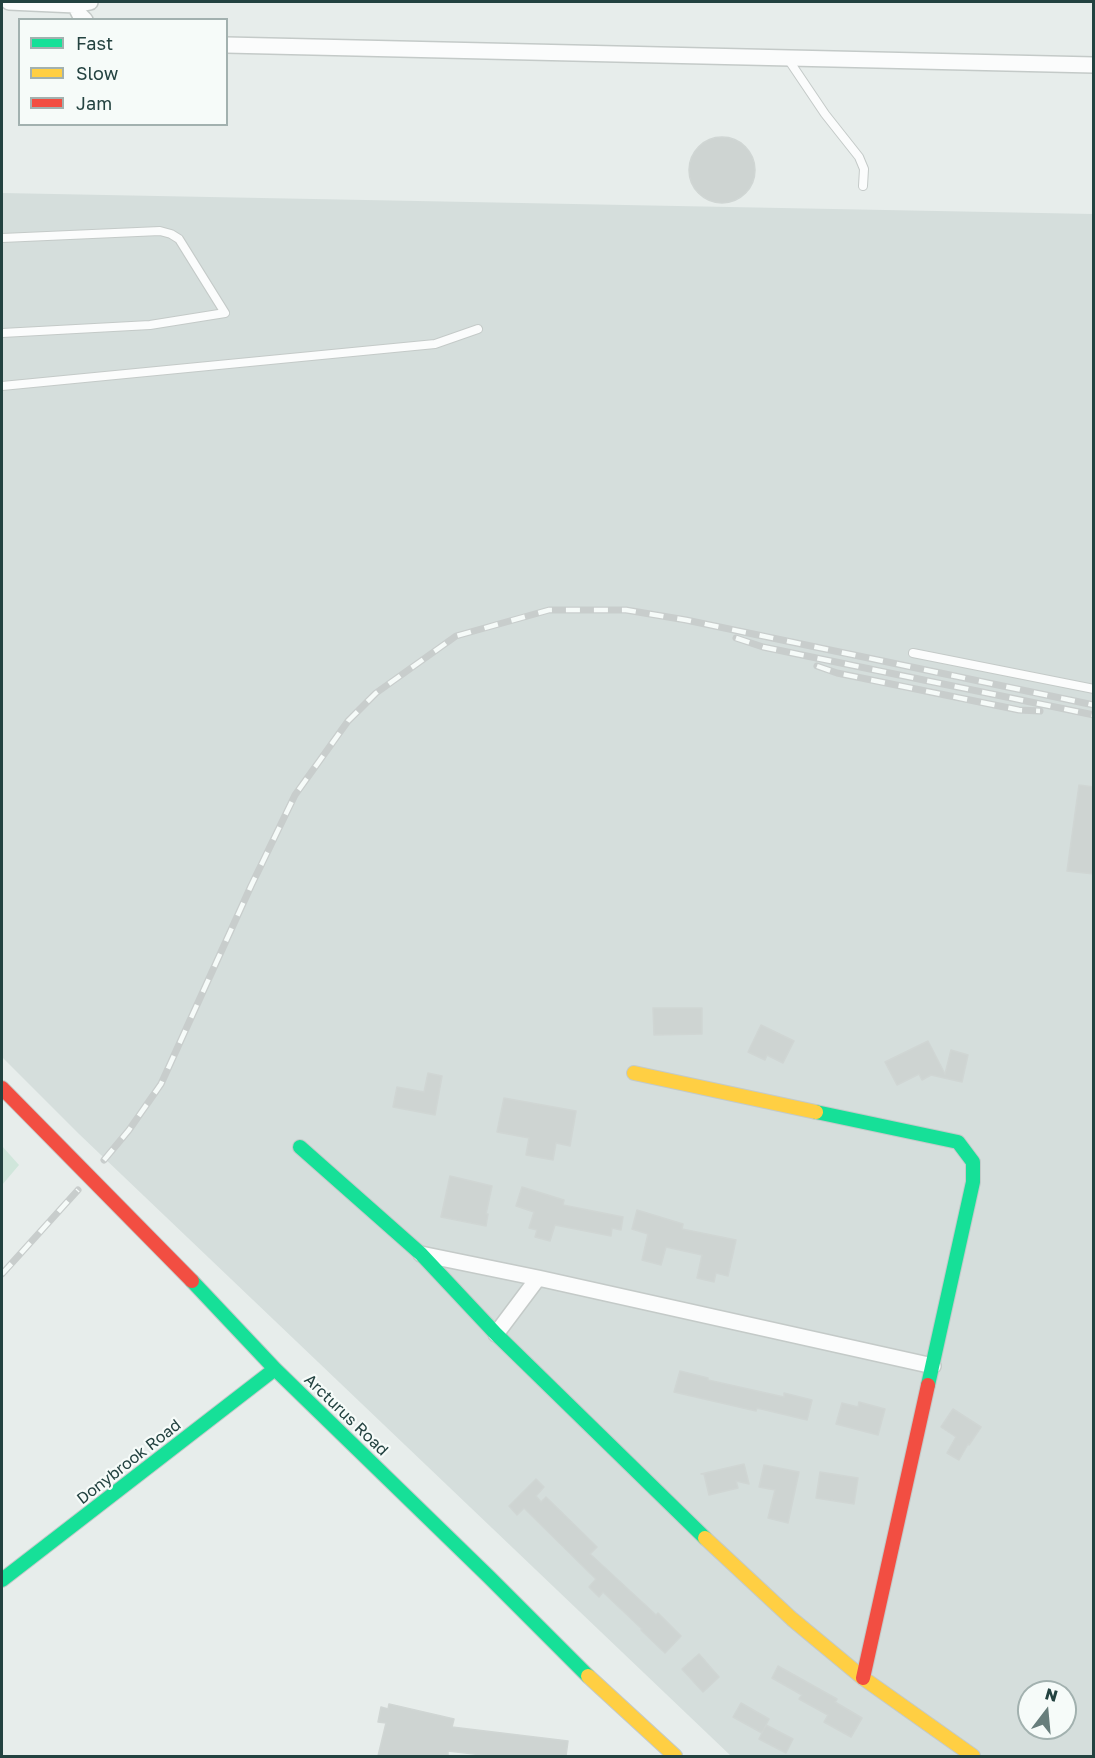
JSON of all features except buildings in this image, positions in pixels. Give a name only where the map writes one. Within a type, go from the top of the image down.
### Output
[{"type":"street","points":[[9,2],[82,3],[80,15],[83,18]]},
{"type":"street","points":[[228,45],[1094,65]]},
{"type":"street","points":[[634,1073],[958,1142],[973,1162],[974,1182],[863,1678]]},
{"type":"street","name":"Arcturus Road","points":[[2,1088],[275,1369],[603,1691],[675,1756]]},
{"type":"street","points":[[300,1147],[422,1254],[496,1334],[731,1563],[863,1678],[973,1756]]},
{"type":"street","points":[[422,1254],[933,1366]]},
{"type":"street","points":[[496,1334],[538,1278]]},
{"type":"street","name":"Donybrook Road","points":[[2,1580],[275,1369]]},
{"type":"lane","points":[[788,59],[825,114],[860,158],[864,169],[863,186]]},
{"type":"lane","points":[[2,238],[160,231],[171,234],[179,239],[225,313],[150,325],[2,333]]},
{"type":"lane","points":[[2,386],[435,344],[478,329]]},
{"type":"lane","points":[[913,653],[1094,689]]},
{"type":"shaded area","points":[[2,193],[1093,214],[1093,1756],[731,1756],[79,1134],[2,1057]]},
{"type":"green space","points":[[2,1146],[19,1165],[2,1185]]},
{"type":"railway","points":[[104,1160],[129,1130],[161,1084],[295,795],[348,721],[376,693],[456,636],[549,610],[626,610],[686,620],[1094,705]]},
{"type":"railway","points":[[736,638],[763,647],[1094,715]]},
{"type":"railway","points":[[817,666],[837,673],[1019,710],[1040,711]]},
{"type":"railway","points":[[2,1274],[78,1190]]},
{"type":"traffic: fast","points":[[816,1112],[958,1142],[973,1162],[973,1182],[928,1385]]},
{"type":"traffic: fast","points":[[300,1147],[421,1254],[496,1334],[705,1538]]},
{"type":"traffic: fast","points":[[192,1281],[275,1369],[588,1676]]},
{"type":"traffic: fast","points":[[2,1580],[275,1369]]},
{"type":"traffic: slow","points":[[634,1073],[816,1112]]},
{"type":"traffic: slow","points":[[705,1538],[792,1619],[863,1678],[973,1756]]},
{"type":"traffic: slow","points":[[588,1676],[675,1756]]},
{"type":"traffic: jam","points":[[2,1088],[192,1281]]},
{"type":"traffic: jam","points":[[863,1678],[928,1385]]}]
